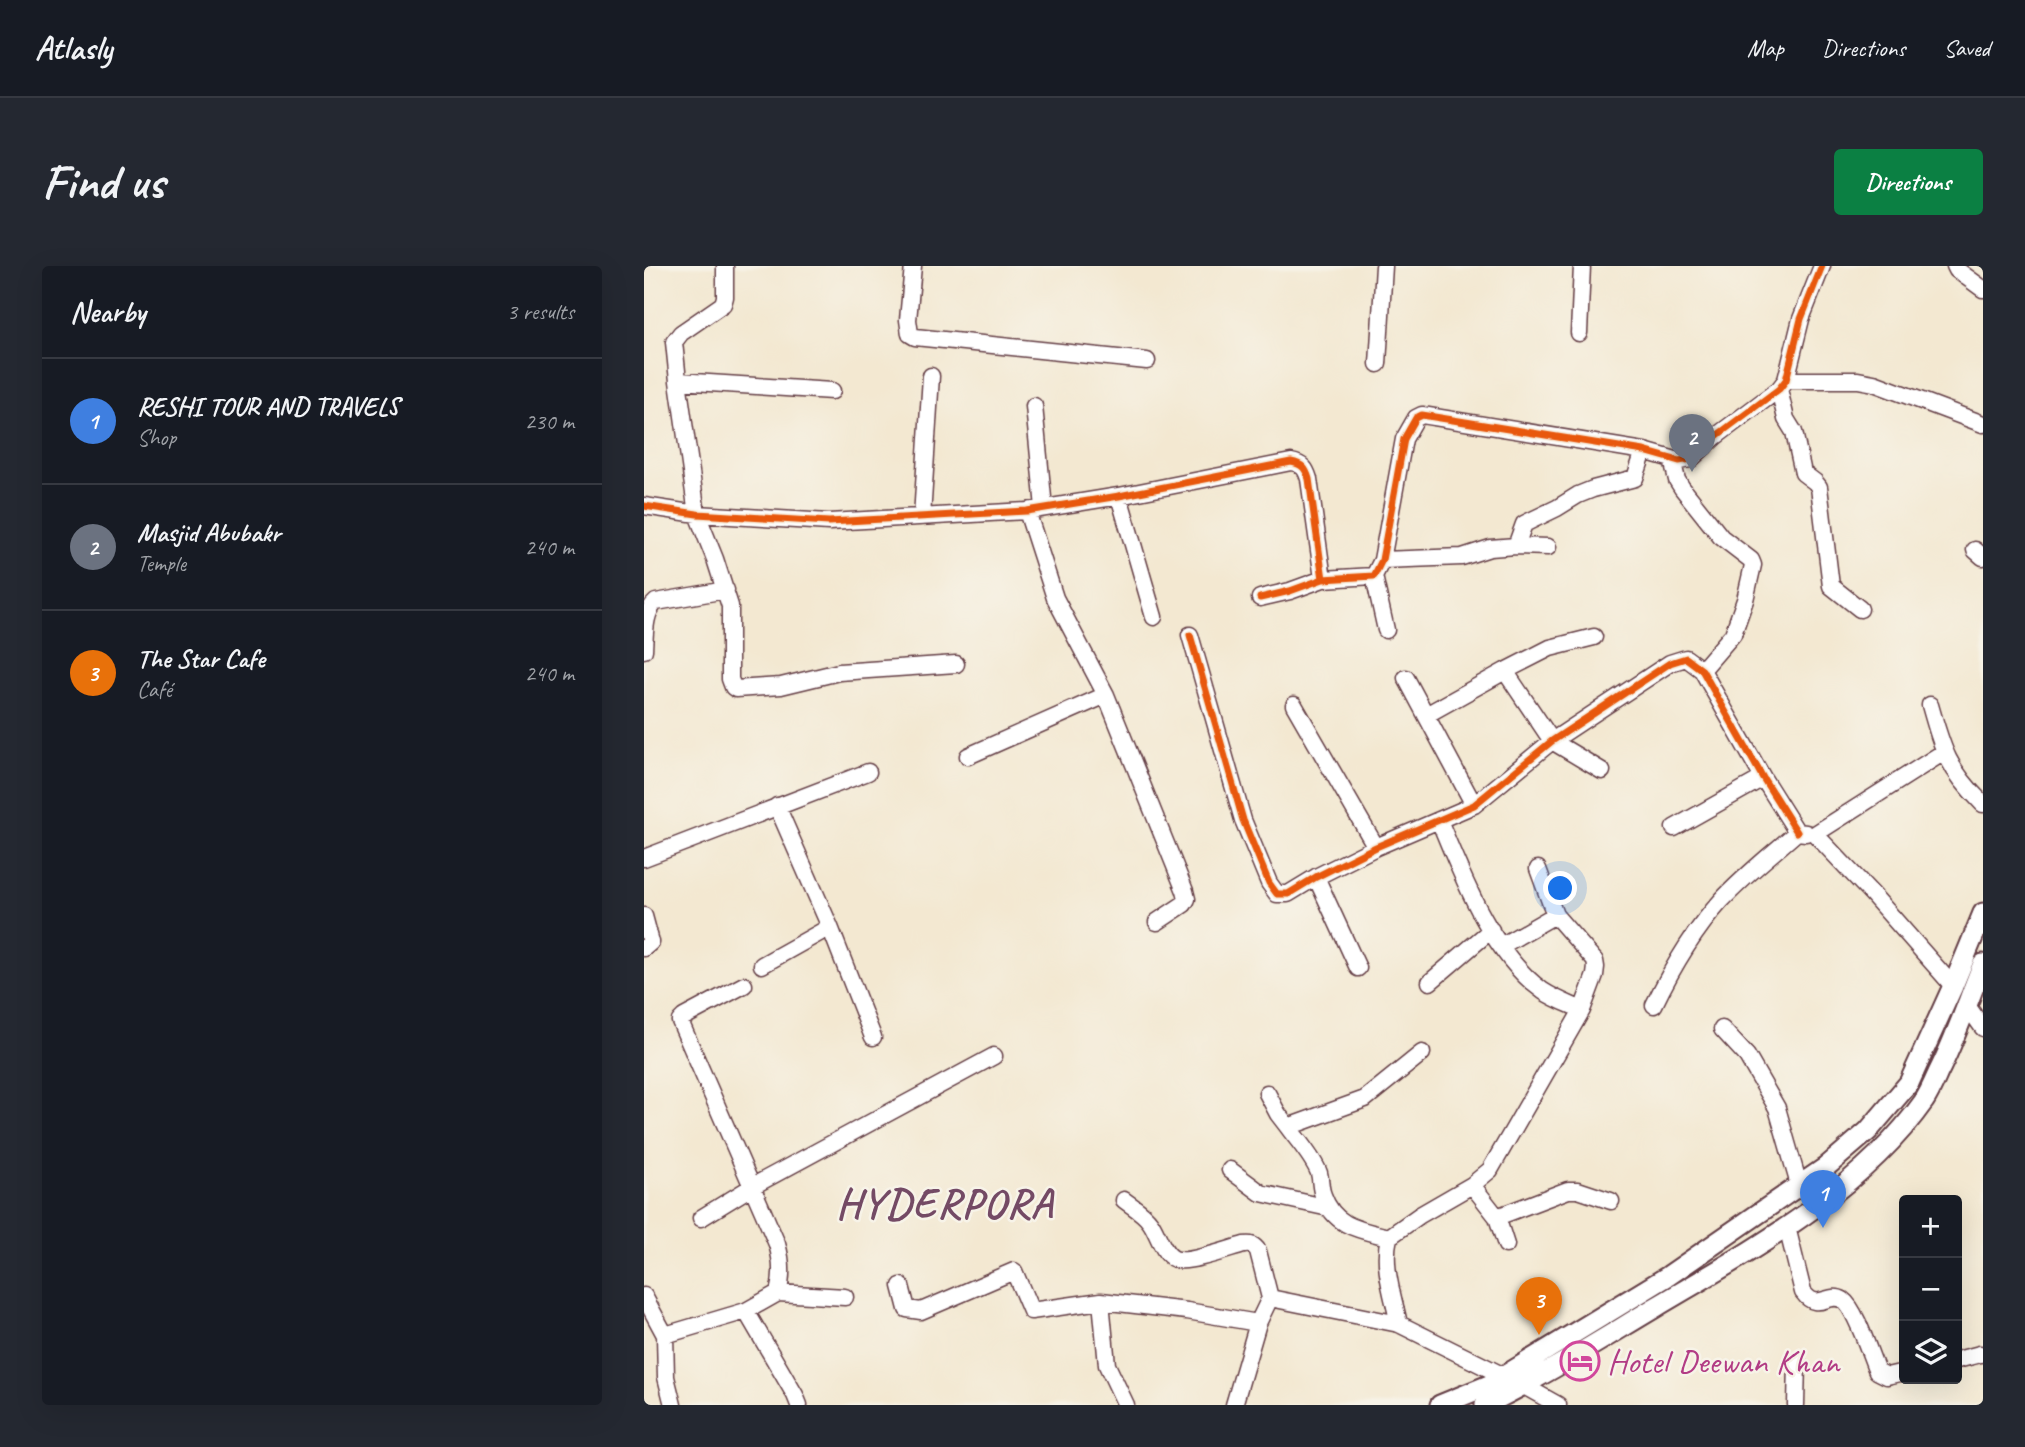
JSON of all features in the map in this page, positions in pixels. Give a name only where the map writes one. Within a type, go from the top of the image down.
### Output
[{"type":"main road","points":[[1440,1405],[1489,1385],[1668,1276],[1826,1167],[1868,1131],[1909,1083],[1983,913]]},
{"type":"main road","points":[[1485,1405],[1524,1386],[1809,1213],[1894,1139],[1925,1099],[1948,1053],[1983,964]]},
{"type":"street","points":[[725,266],[723,304],[681,333],[674,342],[697,514],[730,606],[730,679],[733,687],[736,689],[780,685],[839,672],[956,664]]},
{"type":"street","points":[[914,266],[908,320],[910,334],[915,337],[1147,361]]},
{"type":"street","points":[[1378,364],[1384,266]]},
{"type":"street","points":[[1579,333],[1582,266]]},
{"type":"street","points":[[1822,266],[1801,319],[1783,385],[1786,419],[1794,432],[1803,473],[1819,488],[1831,586],[1860,608]]},
{"type":"street","points":[[1955,266],[1983,289]]},
{"type":"street","points":[[922,517],[931,376]]},
{"type":"street","points":[[1386,630],[1374,576],[1382,560],[1404,439],[1416,418],[1422,415],[1644,451],[1679,461],[1690,459],[1783,385],[1858,380],[1874,383],[1983,424]]},
{"type":"street","points":[[678,381],[832,390]]},
{"type":"street","points":[[1034,406],[1044,508]]},
{"type":"street","points":[[1516,546],[1524,524],[1585,492],[1635,478],[1644,451]]},
{"type":"street","points":[[1672,459],[1677,480],[1682,488],[1721,537],[1754,565],[1733,634],[1702,670]]},
{"type":"street","points":[[644,506],[697,514],[829,522],[1027,511],[1292,462],[1307,470],[1323,579]]},
{"type":"street","points":[[1119,496],[1154,618]]},
{"type":"street","points":[[1027,511],[1055,598],[1106,695],[1187,896],[1184,904],[1157,922]]},
{"type":"street","points":[[1382,560],[1462,557],[1490,548],[1548,547]]},
{"type":"street","points":[[1260,598],[1323,579],[1374,576]]},
{"type":"street","points":[[644,650],[647,614],[656,602],[726,590]]},
{"type":"street","points":[[1190,635],[1243,820],[1272,890],[1277,894],[1287,894],[1376,847],[1474,805],[1552,741],[1670,663],[1686,659],[1702,670],[1797,832]]},
{"type":"street","points":[[1426,715],[1550,648],[1594,637]]},
{"type":"street","points":[[1505,671],[1552,741],[1602,771]]},
{"type":"street","points":[[1406,678],[1474,805]]},
{"type":"street","points":[[968,757],[1106,695]]},
{"type":"street","points":[[1294,705],[1376,847]]},
{"type":"street","points":[[1930,705],[1944,752],[1955,772],[1983,804]]},
{"type":"street","points":[[1654,1005],[1675,963],[1705,920],[1797,832],[1815,834],[1944,752]]},
{"type":"street","points":[[644,858],[868,772]]},
{"type":"street","points":[[1674,828],[1763,778]]},
{"type":"street","points":[[777,806],[830,927],[873,1037]]},
{"type":"street","points":[[1439,820],[1458,867],[1491,930],[1514,965],[1536,986],[1582,1010]]},
{"type":"street","points":[[1815,834],[1953,986]]},
{"type":"street","points":[[1399,1324],[1387,1266],[1389,1237],[1419,1215],[1472,1185],[1490,1170],[1582,1010],[1595,975],[1595,961],[1555,915],[1538,869]]},
{"type":"street","points":[[1316,877],[1358,968]]},
{"type":"street","points":[[1501,946],[1555,915]]},
{"type":"street","points":[[644,916],[651,942],[644,948]]},
{"type":"street","points":[[762,965],[830,927]]},
{"type":"street","points":[[1430,982],[1491,930]]},
{"type":"street","points":[[744,985],[680,1020],[780,1254],[782,1279],[778,1293]]},
{"type":"street","points":[[1966,1004],[1983,1028]]},
{"type":"street","points":[[1723,1029],[1746,1056],[1777,1108],[1799,1185]]},
{"type":"street","points":[[1288,1127],[1365,1099],[1422,1053]]},
{"type":"street","points":[[701,1218],[753,1186],[994,1056]]},
{"type":"street","points":[[1267,1093],[1278,1114],[1315,1165],[1329,1208],[1345,1225],[1389,1237]]},
{"type":"street","points":[[1230,1170],[1261,1193],[1329,1208]]},
{"type":"street","points":[[1472,1185],[1497,1217],[1506,1245]]},
{"type":"street","points":[[1497,1217],[1568,1190],[1578,1190],[1611,1201]]},
{"type":"street","points":[[1124,1200],[1151,1223],[1170,1255],[1176,1260],[1251,1244],[1258,1251],[1270,1298],[1258,1324],[1234,1405]]},
{"type":"street","points":[[1787,1227],[1802,1292],[1816,1303],[1842,1299],[1865,1339],[1877,1371],[1887,1376],[1899,1373]]},
{"type":"street","points":[[901,1286],[907,1309],[921,1311],[1014,1271],[1031,1311],[1101,1301],[1188,1311],[1258,1324]]},
{"type":"street","points":[[665,1335],[746,1311],[778,1293],[845,1297]]},
{"type":"street","points":[[644,1296],[665,1335],[666,1377],[673,1405]]},
{"type":"street","points":[[1270,1298],[1399,1324],[1558,1405]]},
{"type":"street","points":[[1101,1301],[1107,1365],[1126,1405]]},
{"type":"street","points":[[746,1311],[799,1405]]},
{"type":"street","points":[[1962,1359],[1980,1354]]},
{"type":"street","points":[[1796,1405],[1797,1361]]},
{"type":"cycle path","points":[[1260,598],[1323,579],[1374,576],[1382,560],[1404,439],[1416,418],[1422,415],[1644,451],[1679,461],[1691,459],[1715,437],[1779,389],[1786,380],[1801,319],[1822,266]]},
{"type":"cycle path","points":[[644,506],[697,514],[829,522],[1027,511],[1291,462],[1303,468],[1309,479],[1323,579]]},
{"type":"cycle path","points":[[1190,635],[1243,820],[1269,883],[1277,894],[1288,894],[1376,847],[1474,805],[1552,741],[1670,663],[1686,658],[1702,670],[1797,832]]},
{"type":"place","name":"Masjid Abubakr","points":[[1692,472]]},
{"type":"place","name":"RESHI TOUR AND TRAVELS","points":[[1823,1228]]},
{"type":"place","name":"The Star Cafe","points":[[1539,1335]]},
{"type":"place","name":"Hotel Deewan Khan","points":[[1580,1361]]},
{"type":"district","name":"HYDERPORA","points":[[945,1202]]}]
